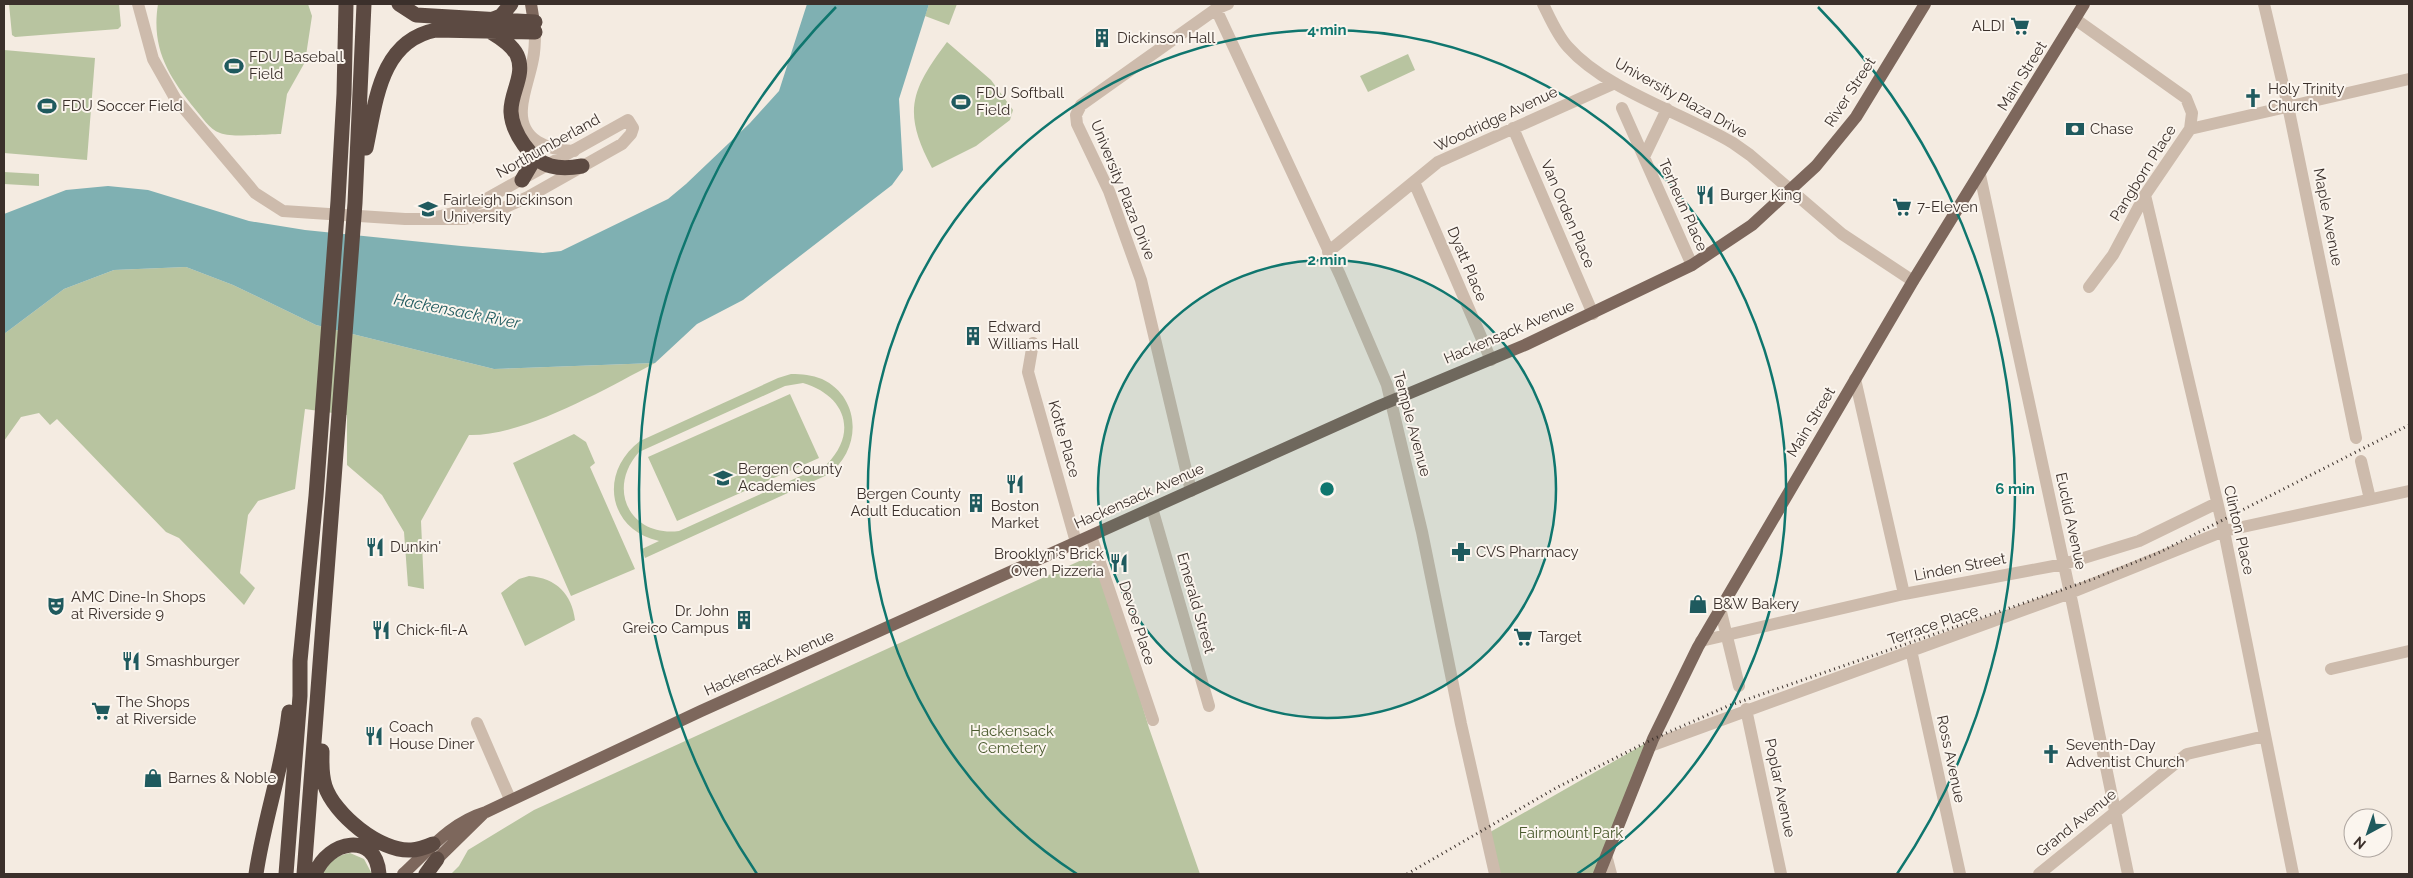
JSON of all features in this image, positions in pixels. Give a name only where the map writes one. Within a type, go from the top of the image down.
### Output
[{"type":"highway","points":[[286,874],[300,696],[300,661],[321,431],[338,201],[344,94],[346,4]]},
{"type":"highway","points":[[304,874],[355,203],[361,106],[364,4]]},
{"type":"highway","points":[[399,4],[416,15],[491,26],[517,55],[520,67],[519,78],[511,113],[524,144],[532,154],[549,166],[564,169],[582,166]]},
{"type":"highway","points":[[491,26],[511,4]]},
{"type":"highway","points":[[355,203],[378,87],[391,59],[419,33],[491,26],[535,27]]},
{"type":"highway","points":[[522,180],[532,163],[532,154]]},
{"type":"highway","points":[[256,874],[264,831],[285,748],[293,671],[300,661]]},
{"type":"highway","points":[[317,698],[323,779],[328,795],[338,810],[363,832],[393,846],[410,850],[435,852],[426,874]]},
{"type":"highway","points":[[315,874],[328,854],[343,846],[353,845],[370,853],[376,862],[379,874]]},
{"type":"main road","points":[[531,4],[535,27]]},
{"type":"main road","name":"River Street","points":[[1792,190],[1816,166],[1856,117],[1925,4]]},
{"type":"main road","name":"Main Street","points":[[1599,874],[1650,746],[1702,640],[1913,282],[2084,4]]},
{"type":"main road","name":"Hackensack Avenue","points":[[403,874],[435,852],[486,812],[510,799],[1076,542],[1392,401],[1491,360],[1593,314],[1692,266],[1752,225],[1792,190]]},
{"type":"main road","name":"Hackensack Avenue","points":[[422,874],[435,852]]},
{"type":"street","points":[[138,4],[146,38],[164,81],[198,126],[255,193],[283,211],[368,218],[463,219],[490,214],[528,197],[582,166]]},
{"type":"street","name":"University Plaza Drive","points":[[1191,491],[1141,280],[1112,200],[1077,124],[1076,114],[1081,105],[1216,9],[1228,4]]},
{"type":"street","name":"University Plaza Drive","points":[[1543,4],[1568,47],[1581,60],[1615,83],[1733,143],[1792,190],[1842,234],[1913,282]]},
{"type":"street","name":"Maple Avenue","points":[[2264,4],[2288,106],[2356,438]]},
{"type":"street","name":"Temple Avenue","points":[[1216,9],[1387,385],[1422,532],[1460,724],[1495,874]]},
{"type":"street","name":"Pangborn Place","points":[[2075,19],[2186,98],[2192,113],[2190,129],[2145,195],[2113,255],[2089,287]]},
{"type":"street","points":[[535,27],[534,58],[522,110],[523,121],[537,143],[552,149],[574,152]]},
{"type":"street","points":[[2190,129],[2409,80]]},
{"type":"street","name":"Woodridge Avenue","points":[[1328,252],[1438,162],[1615,83]]},
{"type":"street","name":"Terheun Place","points":[[1622,108],[1692,266]]},
{"type":"street","name":"Terheun Place","points":[[1644,157],[1667,109]]},
{"type":"street","name":"Northumberland","points":[[428,219],[453,214],[479,203],[549,166],[628,120],[633,128],[631,134],[622,144],[582,166]]},
{"type":"street","name":"Van Orden Place","points":[[1513,128],[1593,314]]},
{"type":"street","name":"Euclid Avenue","points":[[1980,175],[2064,564],[2128,874]]},
{"type":"street","name":"Dyatt Place","points":[[1414,182],[1491,360]]},
{"type":"street","name":"Clinton Place","points":[[2145,195],[2224,531],[2293,874]]},
{"type":"street","name":"Kotte Place","points":[[1033,344],[1028,372],[1076,542]]},
{"type":"street","points":[[1855,379],[1904,594]]},
{"type":"street","points":[[2361,461],[2370,499]]},
{"type":"street","points":[[2224,531],[2409,491]]},
{"type":"street","name":"Linden Street","points":[[1702,640],[1904,594],[2064,564],[2139,541],[2217,503]]},
{"type":"street","name":"Emerald Street","points":[[1152,508],[1209,706]]},
{"type":"street","name":"Terrace Place","points":[[1650,746],[1746,709],[2070,593],[2224,531]]},
{"type":"street","name":"Devoe Place","points":[[1091,536],[1153,720]]},
{"type":"street","points":[[1720,608],[1739,686]]},
{"type":"street","name":"Ross Avenue","points":[[1912,650],[1960,874]]},
{"type":"street","points":[[2331,669],[2409,651]]},
{"type":"street","name":"Poplar Avenue","points":[[1746,709],[1781,874]]},
{"type":"street","points":[[477,723],[510,799]]},
{"type":"street","name":"Grand Avenue","points":[[2039,874],[2187,754],[2265,736]]},
{"type":"street","points":[[1606,855],[1611,874]]},
{"type":"green space","points":[[9,4],[119,4],[121,26],[118,29],[15,37],[12,35]]},
{"type":"green space","name":"FDU Baseball Field","points":[[158,4],[308,4],[312,16],[305,62],[287,94],[281,134],[241,136],[220,133],[212,129],[185,97],[164,61],[157,34]]},
{"type":"green space","points":[[929,4],[957,4],[949,25],[925,16]]},
{"type":"green space","name":"FDU Softball Field","points":[[947,42],[991,80],[1013,110],[1010,120],[976,146],[932,168],[917,131],[914,116],[915,102],[925,74]]},
{"type":"green space","name":"FDU Soccer Field","points":[[4,50],[95,58],[87,160],[4,153]]},
{"type":"green space","points":[[1408,54],[1415,70],[1368,92],[1360,76]]},
{"type":"green space","points":[[4,172],[39,174],[39,186],[4,184]]},
{"type":"green space","points":[[186,267],[233,285],[316,325],[494,369],[655,363],[539,420],[515,428],[469,435],[421,521],[424,589],[408,586],[404,532],[382,495],[347,465],[347,415],[305,409],[295,489],[258,501],[248,515],[240,573],[255,588],[244,605],[179,538],[166,532],[57,419],[50,425],[39,413],[21,417],[4,441],[4,334],[64,289],[114,270]]},
{"type":"green space","points":[[791,374],[807,375],[822,379],[835,388],[845,399],[853,425],[847,453],[827,475],[645,558],[642,549],[659,541],[642,535],[628,525],[619,512],[615,498],[614,483],[618,468],[627,454],[640,441],[778,378]],"holes":[[[803,383],[829,396],[837,405],[844,427],[843,439],[837,452],[827,464],[679,531],[662,531],[647,526],[636,518],[628,508],[624,495],[624,481],[629,466],[639,452],[785,386]]]},
{"type":"green space","points":[[790,394],[819,458],[677,521],[648,457]]},
{"type":"green space","points":[[574,434],[586,442],[595,463],[590,467],[635,569],[571,596],[513,463]]},
{"type":"green space","name":"Hackensack Cemetery","points":[[1097,553],[1149,728],[1200,874],[451,874],[459,866],[468,850],[534,810]]},
{"type":"green space","points":[[529,576],[547,580],[561,589],[570,602],[575,620],[525,646],[501,593],[519,579]]},
{"type":"green space","name":"Fairmount Park","points":[[1653,739],[1599,874],[1495,874],[1485,835]]},
{"type":"green space","points":[[350,853],[364,859],[372,874],[320,874],[333,860]]},
{"type":"water","name":"Hackensack River","points":[[807,4],[929,4],[899,99],[903,170],[892,185],[743,300],[697,324],[655,363],[494,369],[316,325],[233,285],[186,267],[114,270],[64,289],[4,334],[4,214],[66,190],[108,186],[148,190],[249,221],[305,230],[543,253],[561,251],[668,199],[750,123],[779,91]]},
{"type":"railway","points":[[1407,874],[1556,788],[1653,739],[1728,706],[2093,579],[2158,553],[2409,425]]},
{"type":"place","name":"ALDI","points":[[2020,26]]},
{"type":"place","name":"Dickinson Hall","points":[[1102,38]]},
{"type":"place","name":"FDU Baseball Field","points":[[234,66]]},
{"type":"place","name":"Holy Trinity Church","points":[[2253,98]]},
{"type":"place","name":"FDU Softball Field","points":[[961,102]]},
{"type":"place","name":"FDU Soccer Field","points":[[47,106]]},
{"type":"place","name":"Chase","points":[[2075,129]]},
{"type":"place","name":"Burger King","points":[[1705,195]]},
{"type":"place","name":"7-Eleven","points":[[1902,207]]},
{"type":"place","name":"Fairleigh Dickinson University","points":[[428,209]]},
{"type":"place","name":"Edward Williams Hall","points":[[973,336]]},
{"type":"place","name":"Bergen County Academies","points":[[723,478]]},
{"type":"place","name":"Boston Market","points":[[1015,484]]},
{"type":"place","name":"Bergen County Adult Education","points":[[976,503]]},
{"type":"place","name":"Dunkin'","points":[[375,547]]},
{"type":"place","name":"CVS Pharmacy","points":[[1461,552]]},
{"type":"place","name":"Brooklyn's Brick Oven Pizzeria","points":[[1119,563]]},
{"type":"place","name":"B&W Bakery","points":[[1698,604]]},
{"type":"place","name":"AMC Dine-In Shops at Riverside 9","points":[[56,606]]},
{"type":"place","name":"Dr. John Greico Campus","points":[[744,620]]},
{"type":"place","name":"Chick-fil-A","points":[[381,630]]},
{"type":"place","name":"Target","points":[[1523,637]]},
{"type":"place","name":"Smashburger","points":[[131,661]]},
{"type":"place","name":"The Shops at Riverside","points":[[101,711]]},
{"type":"place","name":"Coach House Diner","points":[[374,736]]},
{"type":"place","name":"Seventh-Day Adventist Church","points":[[2051,754]]},
{"type":"place","name":"Barnes & Noble","points":[[153,778]]}]
